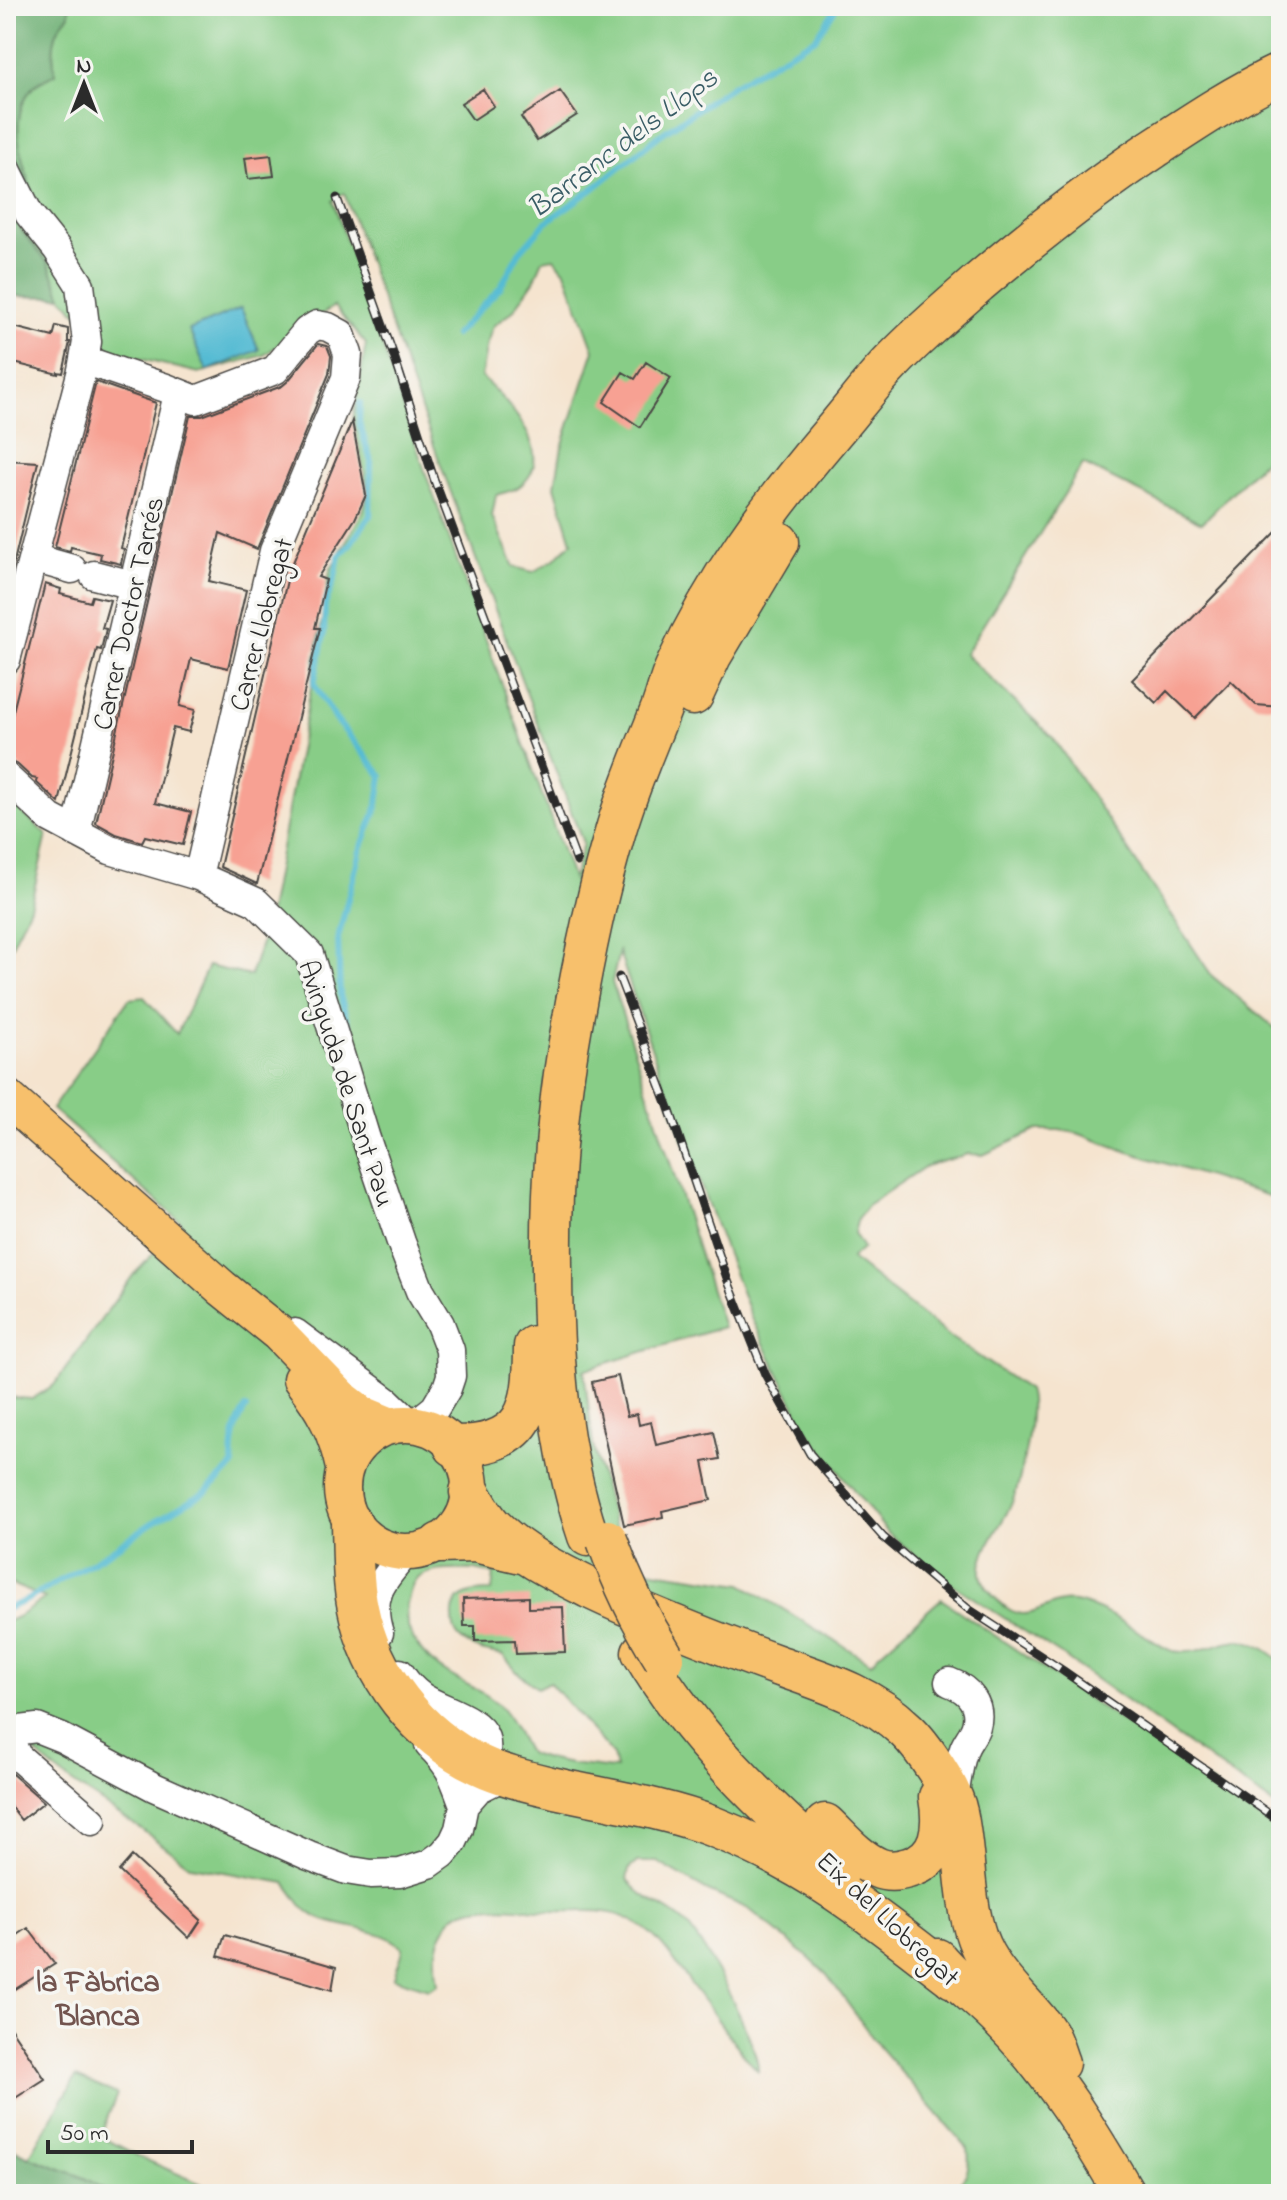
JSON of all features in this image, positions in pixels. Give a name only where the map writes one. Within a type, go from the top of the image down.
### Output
[{"type":"highway","points":[[424,1426],[483,1444],[503,1437],[517,1426],[527,1410],[534,1380],[532,1250],[535,1170],[555,1013],[584,893],[639,736],[703,610],[741,550],[775,501],[893,361],[969,291],[1067,208],[1186,127],[1281,73]]},
{"type":"highway","points":[[653,1655],[606,1583],[574,1404],[565,1235],[579,1083],[595,994],[653,788],[679,722],[711,656],[753,583],[809,498],[887,399],[956,327],[1037,252],[1123,189],[1196,141],[1281,96]]},
{"type":"highway","points":[[597,1538],[577,1503],[557,1389],[552,1290],[552,1189],[556,1142],[568,1051],[601,882],[630,785],[663,706],[672,673]]},
{"type":"highway","points":[[470,1492],[493,1527],[526,1554],[569,1578],[647,1616],[860,1696],[908,1731],[923,1749],[944,1785],[977,1938],[1005,1985],[1048,2033],[1059,2063]]},
{"type":"highway","points":[[352,1524],[354,1582],[362,1627],[384,1677],[422,1726],[483,1784],[556,1788],[678,1814],[752,1842],[790,1861],[855,1902],[953,1978]]},
{"type":"highway","points":[[423,1548],[475,1542],[526,1554]]},
{"type":"highway","name":"Eix del Llobregat","points":[[653,1655],[763,1779],[1019,2017],[1059,2063],[1109,2134],[1141,2194]]},
{"type":"highway","name":"Eix del Llobregat","points":[[653,1655],[672,1698],[715,1751],[821,1855],[924,1945],[953,1978],[1004,2022],[1077,2114],[1125,2194]]},
{"type":"highway","points":[[763,1779],[794,1796],[862,1859],[880,1870],[897,1871],[914,1867],[929,1858],[938,1844],[944,1785]]},
{"type":"main road","points":[[6,1097],[278,1333],[340,1397],[362,1414],[424,1426],[467,1467],[470,1492],[467,1508],[452,1534],[423,1548],[379,1547],[364,1538],[352,1524],[341,1497],[344,1468],[354,1449],[380,1429],[424,1426]]},
{"type":"main road","points":[[244,1306],[323,1410],[333,1429],[344,1468]]},
{"type":"street","points":[[6,168],[29,214],[80,285],[87,342],[6,660]]},
{"type":"street","name":"Carrer Llobregat","points":[[178,394],[196,400],[275,370],[307,331],[317,325],[341,334],[348,354],[346,378],[274,551],[198,876]]},
{"type":"street","points":[[84,360],[178,394]]},
{"type":"street","name":"Carrer Doctor Tarrés","points":[[76,832],[178,394]]},
{"type":"street","points":[[33,558],[133,585]]},
{"type":"street","name":"Avinguda de Sant Pau","points":[[6,777],[50,818],[110,850],[198,876],[256,902],[309,954],[401,1242],[420,1291],[440,1324],[450,1350],[451,1376],[424,1426]]},
{"type":"street","points":[[92,1821],[17,1756],[10,1740],[20,1730],[37,1728],[62,1738],[154,1787],[346,1870],[371,1874],[400,1873],[429,1864],[443,1854],[453,1842],[483,1784],[485,1739],[479,1726],[432,1703],[407,1685],[381,1639],[375,1620],[374,1604],[384,1578],[423,1548]]},
{"type":"street","points":[[944,1785],[958,1768],[965,1745],[976,1726],[976,1704],[964,1687],[949,1682]]},
{"type":"street","points":[[908,1731],[937,1744],[965,1745]]},
{"type":"green space","points":[[6,6],[69,6],[69,15],[59,28],[54,43],[55,74],[33,87],[20,112],[19,127],[25,171],[34,198],[20,229],[48,263],[62,297],[6,296]]},
{"type":"green space","points":[[69,6],[358,6],[362,9],[367,6],[1281,6],[1281,443],[1202,523],[1083,464],[965,654],[1053,738],[1212,976],[1281,1033],[1281,1200],[1077,1133],[1037,1130],[983,1155],[968,1154],[926,1166],[869,1204],[858,1218],[854,1233],[863,1248],[851,1259],[950,1337],[1028,1390],[1030,1415],[1018,1485],[982,1564],[983,1581],[990,1592],[1016,1613],[1032,1613],[1056,1603],[1085,1605],[1112,1616],[1173,1651],[1191,1652],[1243,1640],[1272,1655],[1281,1662],[1281,1810],[1067,1659],[946,1580],[888,1533],[808,1432],[752,1320],[675,1118],[619,952],[612,982],[723,1327],[584,1370],[593,1445],[614,1525],[634,1568],[742,1584],[871,1663],[941,1599],[1281,1833],[1281,2194],[947,2194],[965,2175],[969,2164],[968,2149],[880,2048],[827,1975],[749,1909],[708,1891],[657,1862],[637,1862],[629,1869],[627,1879],[639,1892],[678,1917],[694,1934],[741,2018],[758,2071],[661,1944],[628,1919],[596,1911],[498,1907],[470,1909],[459,1913],[447,1924],[437,1950],[438,1984],[429,1989],[394,1978],[403,1948],[394,1941],[314,1916],[285,1883],[191,1866],[61,1775],[6,1727],[6,1622],[45,1598],[6,1582],[6,1397],[32,1399],[54,1385],[134,1274],[182,1223],[52,1109],[129,999],[144,997],[177,1034],[208,966],[250,976],[266,928],[330,570],[363,511],[368,492],[353,418],[366,344],[334,306],[264,355],[199,373],[112,352],[62,297],[48,263],[20,229],[34,198],[21,156],[18,127],[20,112],[33,87],[55,74],[54,43],[59,28],[69,15]],"holes":[[[344,193],[444,474],[583,843],[573,880],[428,480],[333,201]],[[554,258],[565,271],[594,350],[562,447],[555,486],[572,542],[556,558],[533,572],[514,567],[492,516],[496,495],[518,488],[531,473],[534,459],[532,444],[515,413],[481,377],[493,326],[513,311],[534,281],[543,260]],[[452,1570],[494,1574],[492,1591],[471,1593],[459,1598],[456,1603],[453,1623],[458,1636],[473,1647],[503,1655],[516,1671],[537,1688],[549,1682],[613,1755],[616,1769],[582,1766],[528,1753],[512,1722],[494,1700],[442,1670],[423,1653],[407,1622],[406,1610],[411,1590],[415,1582],[428,1573]]]},
{"type":"green space","points":[[6,798],[47,835],[30,907],[6,958]]},
{"type":"green space","points":[[76,2077],[117,2094],[100,2136],[224,2194],[114,2194],[82,2177],[29,2157]]},
{"type":"green space","points":[[6,2145],[82,2177],[114,2194],[6,2194]]},
{"type":"water","points":[[241,308],[259,350],[207,371],[189,330]]},
{"type":"building","points":[[483,89],[494,106],[473,120],[461,103]]},
{"type":"building","points":[[560,91],[577,115],[537,141],[521,117]]},
{"type":"building","points":[[271,155],[274,176],[248,179],[245,158]]},
{"type":"building","points":[[6,325],[53,337],[56,326],[68,329],[70,342],[63,373],[6,361]]},
{"type":"building","points":[[318,344],[327,346],[331,356],[329,374],[257,549],[220,533],[209,581],[246,590],[228,668],[191,659],[180,706],[195,710],[189,732],[173,728],[155,803],[191,812],[183,845],[145,836],[142,842],[116,834],[96,823],[190,416],[202,416],[282,386]]},
{"type":"building","points":[[646,362],[671,378],[640,427],[604,402],[623,372],[635,379]]},
{"type":"building","points":[[96,382],[156,403],[121,548],[124,549],[121,564],[100,559],[101,554],[71,547],[70,551],[55,547]]},
{"type":"building","points":[[352,421],[366,495],[355,519],[318,577],[326,580],[315,628],[320,628],[257,884],[220,867],[289,572]]},
{"type":"building","points":[[6,460],[38,462],[12,570],[6,570]]},
{"type":"building","points":[[1281,527],[1281,707],[1256,705],[1231,681],[1195,718],[1167,691],[1156,703],[1132,680]]},
{"type":"building","points":[[45,584],[61,589],[60,594],[90,602],[92,596],[110,600],[102,628],[106,629],[101,650],[97,649],[59,803],[36,782],[37,779],[6,760],[6,739]]},
{"type":"building","points":[[618,1376],[627,1416],[637,1414],[639,1425],[651,1422],[656,1445],[714,1432],[720,1459],[703,1462],[711,1500],[662,1511],[663,1517],[624,1525],[592,1382]]},
{"type":"building","points":[[529,1597],[529,1608],[563,1607],[565,1652],[516,1654],[515,1640],[475,1641],[475,1626],[464,1626],[463,1599]]},
{"type":"building","points":[[12,1774],[44,1802],[21,1820],[6,1801],[6,1777]]},
{"type":"building","points":[[132,1856],[201,1920],[189,1938],[119,1871]]},
{"type":"building","points":[[28,1928],[55,1964],[6,1995],[6,1943]]},
{"type":"building","points":[[225,1935],[336,1967],[332,1990],[218,1956]]},
{"type":"building","points":[[6,2021],[45,2079],[6,2104]]},
{"type":"waterway","name":"Barranc dels Llops","points":[[455,335],[500,288],[519,253],[546,222],[660,135],[733,85],[816,38],[835,6]]},
{"type":"waterway","name":"Barranc dels Llops","points":[[360,403],[359,422],[371,461],[370,516],[339,556],[325,605],[324,634],[314,684],[336,720],[382,776],[377,808],[360,851],[338,938],[340,995],[364,1083]]},
{"type":"waterway","name":"Barranc dels Llops","points":[[6,1609],[27,1600],[206,1492],[233,1466],[234,1436],[246,1408]]},
{"type":"railway","points":[[337,198],[434,479],[577,862]]},
{"type":"railway","points":[[619,977],[669,1108],[728,1281],[765,1374],[810,1454],[883,1537],[967,1608],[1281,1822]]},
{"type":"district","name":"la Fàbrica Blanca","points":[[98,1998]]}]
